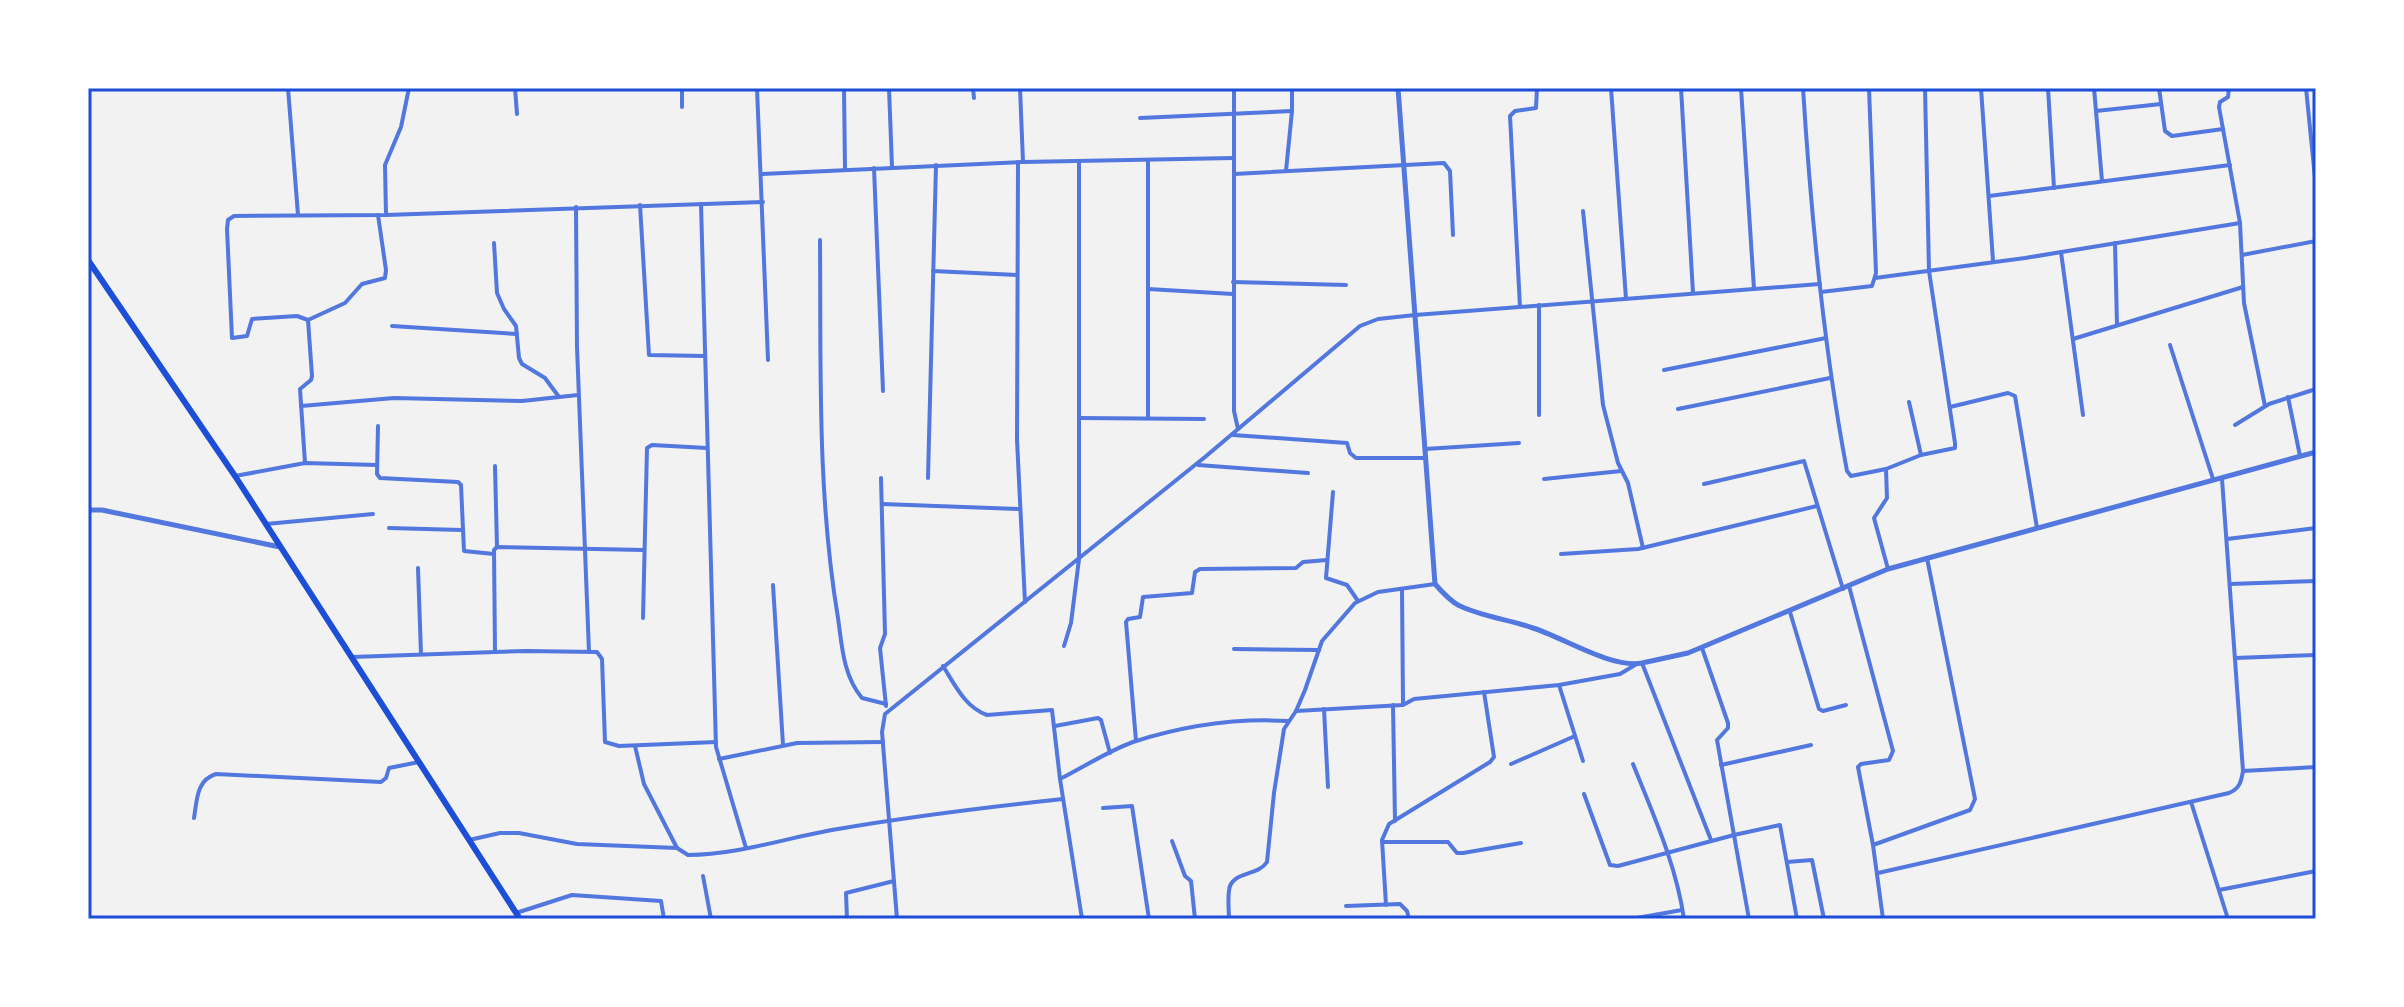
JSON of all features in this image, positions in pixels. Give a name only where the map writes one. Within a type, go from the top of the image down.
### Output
[{"type":"main road","points":[[88,260],[235,476],[518,916]]},
{"type":"street","points":[[288,88],[298,215]]},
{"type":"street","points":[[386,215],[385,165],[401,127],[409,88]]},
{"type":"street","points":[[515,88],[517,114]]},
{"type":"street","points":[[682,88],[682,107]]},
{"type":"street","points":[[757,88],[768,360]]},
{"type":"street","points":[[844,88],[845,169]]},
{"type":"street","points":[[889,88],[892,167]]},
{"type":"street","points":[[973,88],[974,98]]},
{"type":"street","points":[[1020,88],[1017,440],[1025,602]]},
{"type":"street","points":[[1234,88],[1234,411],[1238,429]]},
{"type":"street","points":[[1286,171],[1292,88]]},
{"type":"street","points":[[1398,88],[1435,584],[1455,603],[1474,612],[1532,627],[1613,660],[1639,664]]},
{"type":"street","points":[[1520,307],[1510,116],[1515,111],[1536,108],[1537,88]]},
{"type":"street","points":[[1611,88],[1626,299]]},
{"type":"street","points":[[1681,88],[1693,294]]},
{"type":"street","points":[[1741,88],[1754,289]]},
{"type":"street","points":[[1803,88],[1809,191],[1830,378],[1847,471],[1851,476],[1955,448],[1929,271],[1925,88]]},
{"type":"street","points":[[1821,292],[1872,286],[1875,278],[1869,88]]},
{"type":"street","points":[[1981,88],[1993,262]]},
{"type":"street","points":[[2048,88],[2054,188]]},
{"type":"street","points":[[2094,88],[2102,182]]},
{"type":"street","points":[[2159,88],[2165,131],[2172,136],[2223,129]]},
{"type":"street","points":[[2229,88],[2228,97],[2220,102],[2219,107],[2240,223],[2244,303],[2265,406]]},
{"type":"street","points":[[2306,88],[2316,188]]},
{"type":"street","points":[[2096,111],[2161,104]]},
{"type":"street","points":[[1140,118],[1292,111]]},
{"type":"street","points":[[762,174],[1020,162],[1234,158]]},
{"type":"street","points":[[1148,160],[1148,418]]},
{"type":"street","points":[[1064,646],[1075,599],[1079,559],[1079,161]]},
{"type":"street","points":[[1234,174],[1444,163],[1449,166],[1453,235]]},
{"type":"street","points":[[928,478],[936,165]]},
{"type":"street","points":[[1989,196],[2230,165]]},
{"type":"street","points":[[874,168],[883,391]]},
{"type":"street","points":[[378,215],[385,278],[360,286],[345,303],[308,320],[297,316],[257,317],[249,321],[244,338],[232,338],[228,220],[234,216],[298,215],[378,215],[386,215],[763,202]]},
{"type":"street","points":[[701,204],[716,742],[746,848]]},
{"type":"street","points":[[640,205],[649,355],[705,356]]},
{"type":"street","points":[[576,207],[579,395],[589,652]]},
{"type":"street","points":[[1583,211],[1603,405],[1643,548]]},
{"type":"street","points":[[1875,278],[2240,223]]},
{"type":"street","points":[[820,240],[821,449],[833,587],[850,682],[862,698],[886,704]]},
{"type":"street","points":[[2242,255],[2316,241]]},
{"type":"street","points":[[494,243],[497,293],[515,323],[519,358],[522,364],[545,378],[559,397]]},
{"type":"street","points":[[2115,243],[2117,325]]},
{"type":"street","points":[[2061,252],[2083,415]]},
{"type":"street","points":[[933,271],[1017,275]]},
{"type":"street","points":[[1233,282],[1346,285]]},
{"type":"street","points":[[897,919],[883,742],[883,721],[887,712],[1195,465],[1360,326],[1378,319],[1415,315],[1820,284]]},
{"type":"street","points":[[2073,339],[2243,287]]},
{"type":"street","points":[[1148,289],[1233,294]]},
{"type":"street","points":[[1539,305],[1539,415]]},
{"type":"street","points":[[305,463],[300,389],[312,376],[308,320]]},
{"type":"street","points":[[392,326],[517,334]]},
{"type":"street","points":[[1664,370],[1826,338]]},
{"type":"street","points":[[2170,345],[2213,479]]},
{"type":"street","points":[[1678,409],[1830,378]]},
{"type":"street","points":[[2235,425],[2265,406],[2316,389]]},
{"type":"street","points":[[1950,407],[2008,393],[2015,396],[2037,528]]},
{"type":"street","points":[[301,406],[411,397],[522,401],[579,395]]},
{"type":"street","points":[[2288,397],[2300,456]]},
{"type":"street","points":[[1909,402],[1921,455]]},
{"type":"street","points":[[1079,418],[1204,419]]},
{"type":"street","points":[[378,426],[377,474],[380,478],[458,482],[461,485],[464,551],[494,554]]},
{"type":"street","points":[[1231,435],[1347,443],[1350,453],[1356,458],[1425,458]]},
{"type":"street","points":[[1425,449],[1519,443]]},
{"type":"street","points":[[643,618],[647,448],[652,445],[707,448]]},
{"type":"street","points":[[1296,711],[1403,705],[1414,699],[1559,685],[1620,674],[1639,664],[1702,648],[1888,569],[2316,452]]},
{"type":"street","points":[[1704,484],[1801,460],[1808,468],[1893,751],[1889,760],[1858,767],[1883,919]]},
{"type":"street","points":[[235,476],[305,463],[377,465]]},
{"type":"street","points":[[1195,465],[1308,473]]},
{"type":"street","points":[[495,466],[495,652]]},
{"type":"street","points":[[1886,469],[1887,498],[1874,518],[1888,569]]},
{"type":"street","points":[[1544,479],[1622,471]]},
{"type":"street","points":[[1877,874],[2237,789],[2243,771],[2222,476]]},
{"type":"street","points":[[881,478],[885,634],[880,659],[887,712]]},
{"type":"street","points":[[1333,492],[1326,578],[1347,585],[1358,601]]},
{"type":"street","points":[[882,504],[1020,509]]},
{"type":"street","points":[[1561,554],[1643,548],[1817,506]]},
{"type":"street","points":[[88,510],[102,510],[281,547]]},
{"type":"street","points":[[266,524],[373,514]]},
{"type":"street","points":[[389,528],[462,530]]},
{"type":"street","points":[[2226,539],[2316,528]]},
{"type":"street","points":[[497,547],[644,550]]},
{"type":"street","points":[[1873,845],[1970,810],[1975,799],[1927,558]]},
{"type":"street","points":[[1136,742],[1126,622],[1140,617],[1143,597],[1192,593],[1195,572],[1200,569],[1296,568],[1303,562],[1327,560]]},
{"type":"street","points":[[418,568],[421,654]]},
{"type":"street","points":[[2230,584],[2316,581]]},
{"type":"street","points":[[1229,919],[1229,888],[1233,882],[1239,876],[1257,872],[1267,862],[1284,729],[1296,711],[1322,641],[1358,601],[1378,592],[1435,584]]},
{"type":"street","points":[[773,585],[783,745]]},
{"type":"street","points":[[1402,590],[1403,705]]},
{"type":"street","points":[[1790,612],[1819,709],[1823,711],[1846,705]]},
{"type":"street","points":[[1702,648],[1728,723],[1728,728],[1717,740],[1749,919]]},
{"type":"street","points":[[1234,649],[1319,650]]},
{"type":"street","points":[[352,657],[597,652],[602,659],[605,742],[635,746],[716,742]]},
{"type":"street","points":[[2235,658],[2316,655]]},
{"type":"street","points":[[1639,664],[1711,841]]},
{"type":"street","points":[[943,666],[967,702],[978,712],[987,715],[1049,708],[1054,713],[1060,779],[1082,919]]},
{"type":"street","points":[[1559,685],[1583,761]]},
{"type":"street","points":[[1386,905],[1383,832],[1494,757],[1484,692]]},
{"type":"street","points":[[1393,705],[1395,821]]},
{"type":"street","points":[[1324,709],[1328,787]]},
{"type":"street","points":[[1055,726],[1098,718],[1110,754]]},
{"type":"street","points":[[1060,779],[1136,742],[1179,730],[1248,719],[1288,721]]},
{"type":"street","points":[[1511,764],[1575,736]]},
{"type":"street","points":[[719,759],[783,745],[883,742]]},
{"type":"street","points":[[1721,765],[1811,745]]},
{"type":"street","points":[[635,746],[640,774],[683,855],[746,848],[889,820],[1063,799]]},
{"type":"street","points":[[194,818],[199,789],[204,780],[216,774],[381,782],[389,768],[419,762]]},
{"type":"street","points":[[1633,764],[1668,852],[1684,919]]},
{"type":"street","points":[[2243,771],[2316,767]]},
{"type":"street","points":[[1584,794],[1610,865],[1618,866],[1780,825],[1797,919]]},
{"type":"street","points":[[2191,802],[2228,919]]},
{"type":"street","points":[[1103,808],[1132,806],[1149,919]]},
{"type":"street","points":[[468,840],[509,832],[577,844],[677,848]]},
{"type":"street","points":[[1172,841],[1185,876],[1191,881],[1195,919]]},
{"type":"street","points":[[1382,842],[1448,842],[1457,853],[1521,843]]},
{"type":"street","points":[[1787,862],[1812,860],[1824,919]]},
{"type":"street","points":[[2219,890],[2316,871]]},
{"type":"street","points":[[703,876],[711,919]]},
{"type":"street","points":[[847,919],[846,893],[894,881]]},
{"type":"street","points":[[518,916],[572,895],[661,901],[664,919]]},
{"type":"street","points":[[1346,906],[1400,904],[1407,911],[1409,919]]},
{"type":"street","points":[[1631,919],[1682,910]]}]
